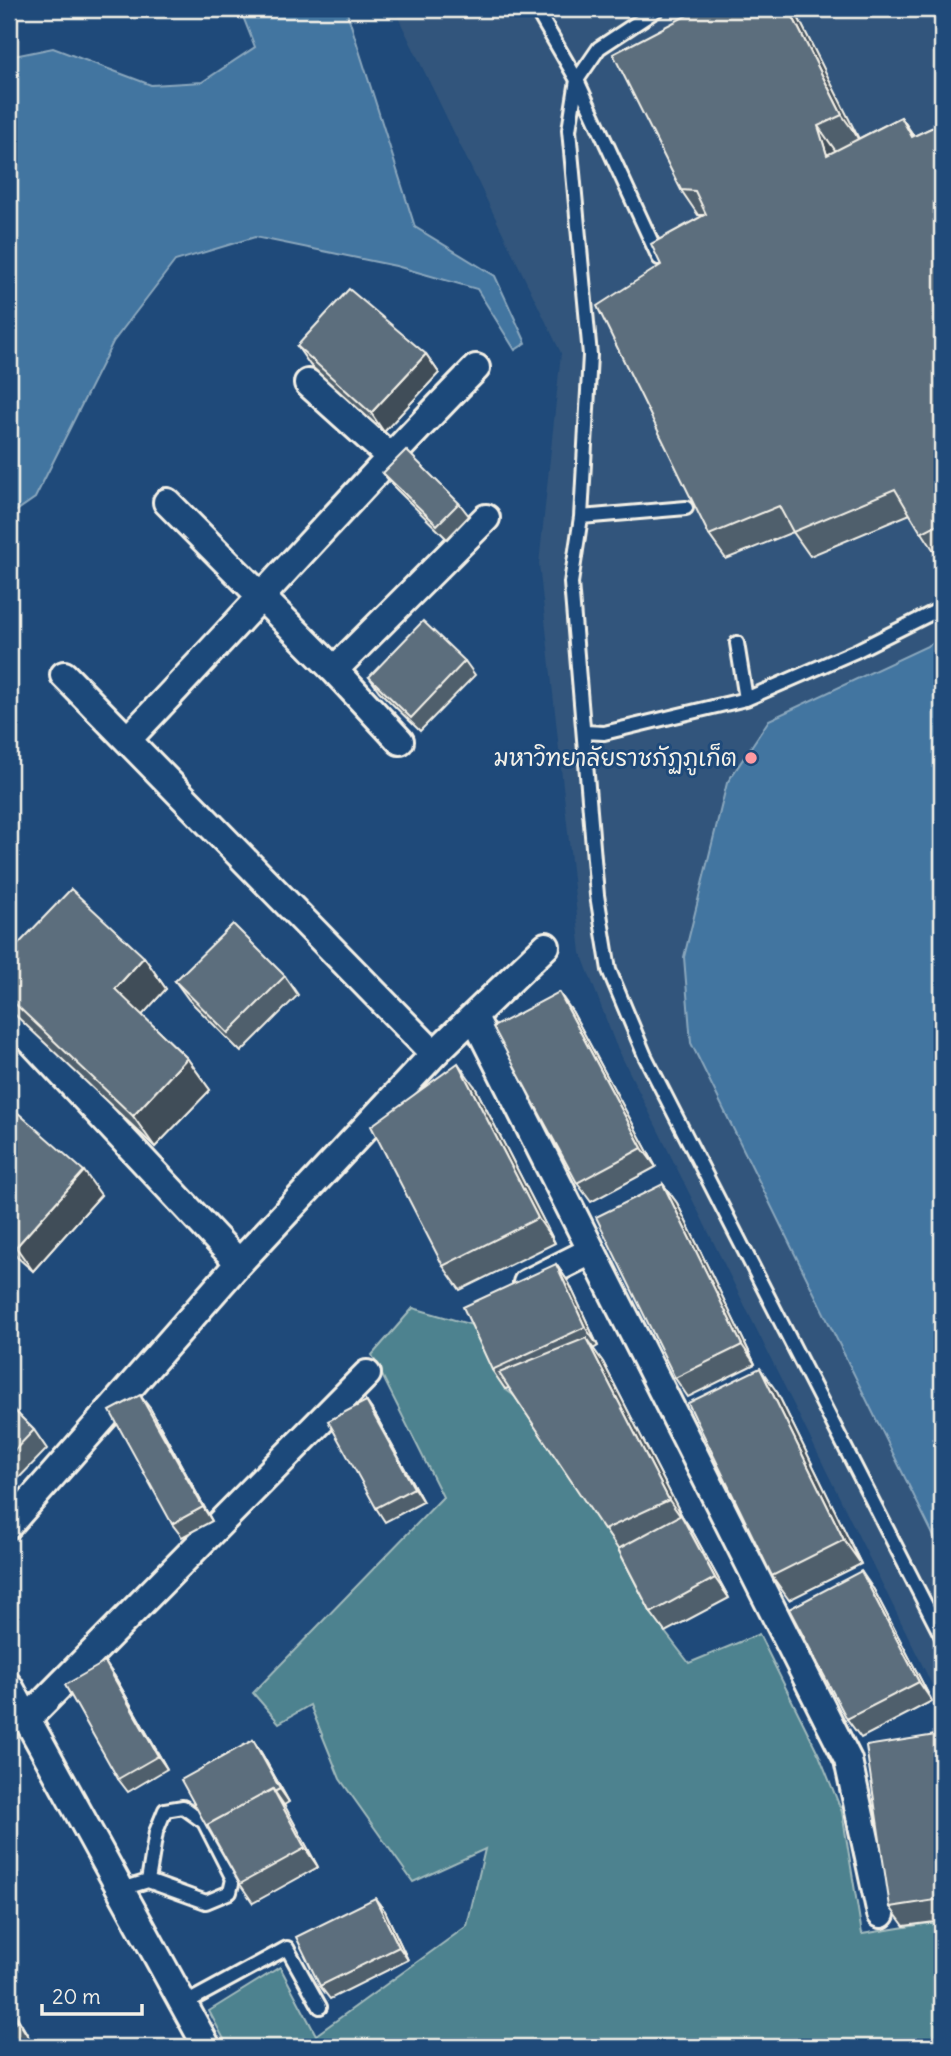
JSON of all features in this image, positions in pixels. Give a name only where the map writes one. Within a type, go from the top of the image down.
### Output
[{"type":"street","points":[[128,739],[263,598],[389,456],[476,368]]},
{"type":"street","points":[[308,383],[389,456]]},
{"type":"street","points":[[167,502],[400,740]]},
{"type":"street","points":[[334,670],[486,518]]},
{"type":"street","points":[[64,675],[434,1054]]},
{"type":"street","points":[[14,1507],[434,1054],[546,946]]},
{"type":"street","points":[[9,1017],[239,1263]]},
{"type":"street","points":[[474,1017],[848,1760],[880,1914]]},
{"type":"street","points":[[508,1293],[591,1251]]},
{"type":"street","points":[[29,1717],[367,1374]]},
{"type":"street","points":[[9,1686],[29,1717],[208,2047]]},
{"type":"lane","points":[[536,9],[577,80],[666,275]]},
{"type":"lane","points":[[658,9],[599,48],[577,80],[569,130],[590,355],[581,517],[571,583],[597,895],[609,970],[645,1056],[942,1637]]},
{"type":"lane","points":[[581,517],[686,508]]},
{"type":"lane","points":[[584,732],[604,733],[746,699],[856,651],[942,608]]},
{"type":"lane","points":[[737,643],[746,699]]},
{"type":"lane","points":[[122,1889],[148,1881],[206,1902],[230,1892],[233,1879],[204,1822],[183,1807],[165,1810],[156,1832],[148,1881]]},
{"type":"lane","points":[[184,2004],[287,1948],[320,2007]]},
{"type":"shaded area","points":[[240,9],[346,9],[415,227],[495,276],[526,343],[515,350],[477,289],[396,266],[255,237],[175,261],[113,342],[35,498],[9,516],[9,57],[53,48],[151,85],[202,82],[255,47]]},
{"type":"shaded area","name":"มหาวิทยาลัยราชภัฏภูเก็ต","points":[[394,9],[942,9],[942,1705],[615,1043],[581,953],[539,564],[561,353]]},
{"type":"shaded area","points":[[942,639],[942,1553],[691,1043],[684,957],[727,783],[769,720]]},
{"type":"green space","points":[[413,1308],[476,1326],[505,1389],[516,1397],[631,1568],[665,1632],[689,1663],[759,1634],[819,1755],[842,1812],[862,1934],[942,1921],[942,2047],[228,2047],[209,2011],[280,1967],[316,2035],[467,1926],[485,1849],[413,1882],[340,1779],[310,1705],[279,1723],[253,1693],[443,1497],[372,1355]]},
{"type":"building","points":[[699,9],[789,9],[842,115],[818,126],[827,155],[901,117],[912,137],[942,123],[942,522],[921,533],[895,489],[793,532],[779,506],[709,535],[597,306],[661,265],[651,244],[706,214],[695,191],[681,190],[613,54]]},
{"type":"building","points":[[349,289],[426,354],[371,413],[297,346]]},
{"type":"building","points":[[406,450],[459,503],[437,525],[383,473]]},
{"type":"building","points":[[423,621],[465,661],[411,718],[369,677]]},
{"type":"building","points":[[71,889],[144,957],[115,989],[187,1058],[133,1116],[9,998],[9,954]]},
{"type":"building","points":[[233,924],[285,976],[228,1033],[175,981]]},
{"type":"building","points":[[559,992],[642,1148],[577,1183],[493,1027]]},
{"type":"building","points":[[458,1063],[538,1218],[443,1266],[371,1126]]},
{"type":"building","points":[[9,1105],[84,1171],[16,1247],[9,1240]]},
{"type":"building","points":[[663,1184],[742,1345],[675,1378],[596,1217]]},
{"type":"building","points":[[556,1264],[585,1327],[492,1370],[463,1307]]},
{"type":"building","points":[[586,1338],[669,1500],[604,1530],[499,1373]]},
{"type":"building","points":[[760,1368],[844,1540],[772,1576],[688,1403]]},
{"type":"building","points":[[140,1395],[203,1507],[172,1524],[110,1411]]},
{"type":"building","points":[[366,1401],[414,1488],[376,1508],[328,1421]]},
{"type":"building","points":[[9,1405],[34,1430],[9,1456]]},
{"type":"building","points":[[681,1515],[715,1578],[651,1613],[618,1549]]},
{"type":"building","points":[[861,1571],[919,1682],[847,1719],[789,1609]]},
{"type":"building","points":[[105,1662],[158,1756],[118,1779],[65,1685]]},
{"type":"building","points":[[942,1734],[942,1899],[890,1907],[866,1746]]},
{"type":"building","points":[[253,1740],[280,1789],[274,1792],[273,1789],[207,1825],[208,1829],[181,1780]]},
{"type":"building","points":[[273,1789],[305,1848],[240,1884],[207,1825]]},
{"type":"building","points":[[375,1898],[399,1947],[320,1986],[296,1937]]},
{"type":"building","points":[[9,2007],[17,2022],[9,2027]]},
{"type":"place","name":"มหาวิทยาลัยราชภัฏภูเก็ต","points":[[751,758]]}]
